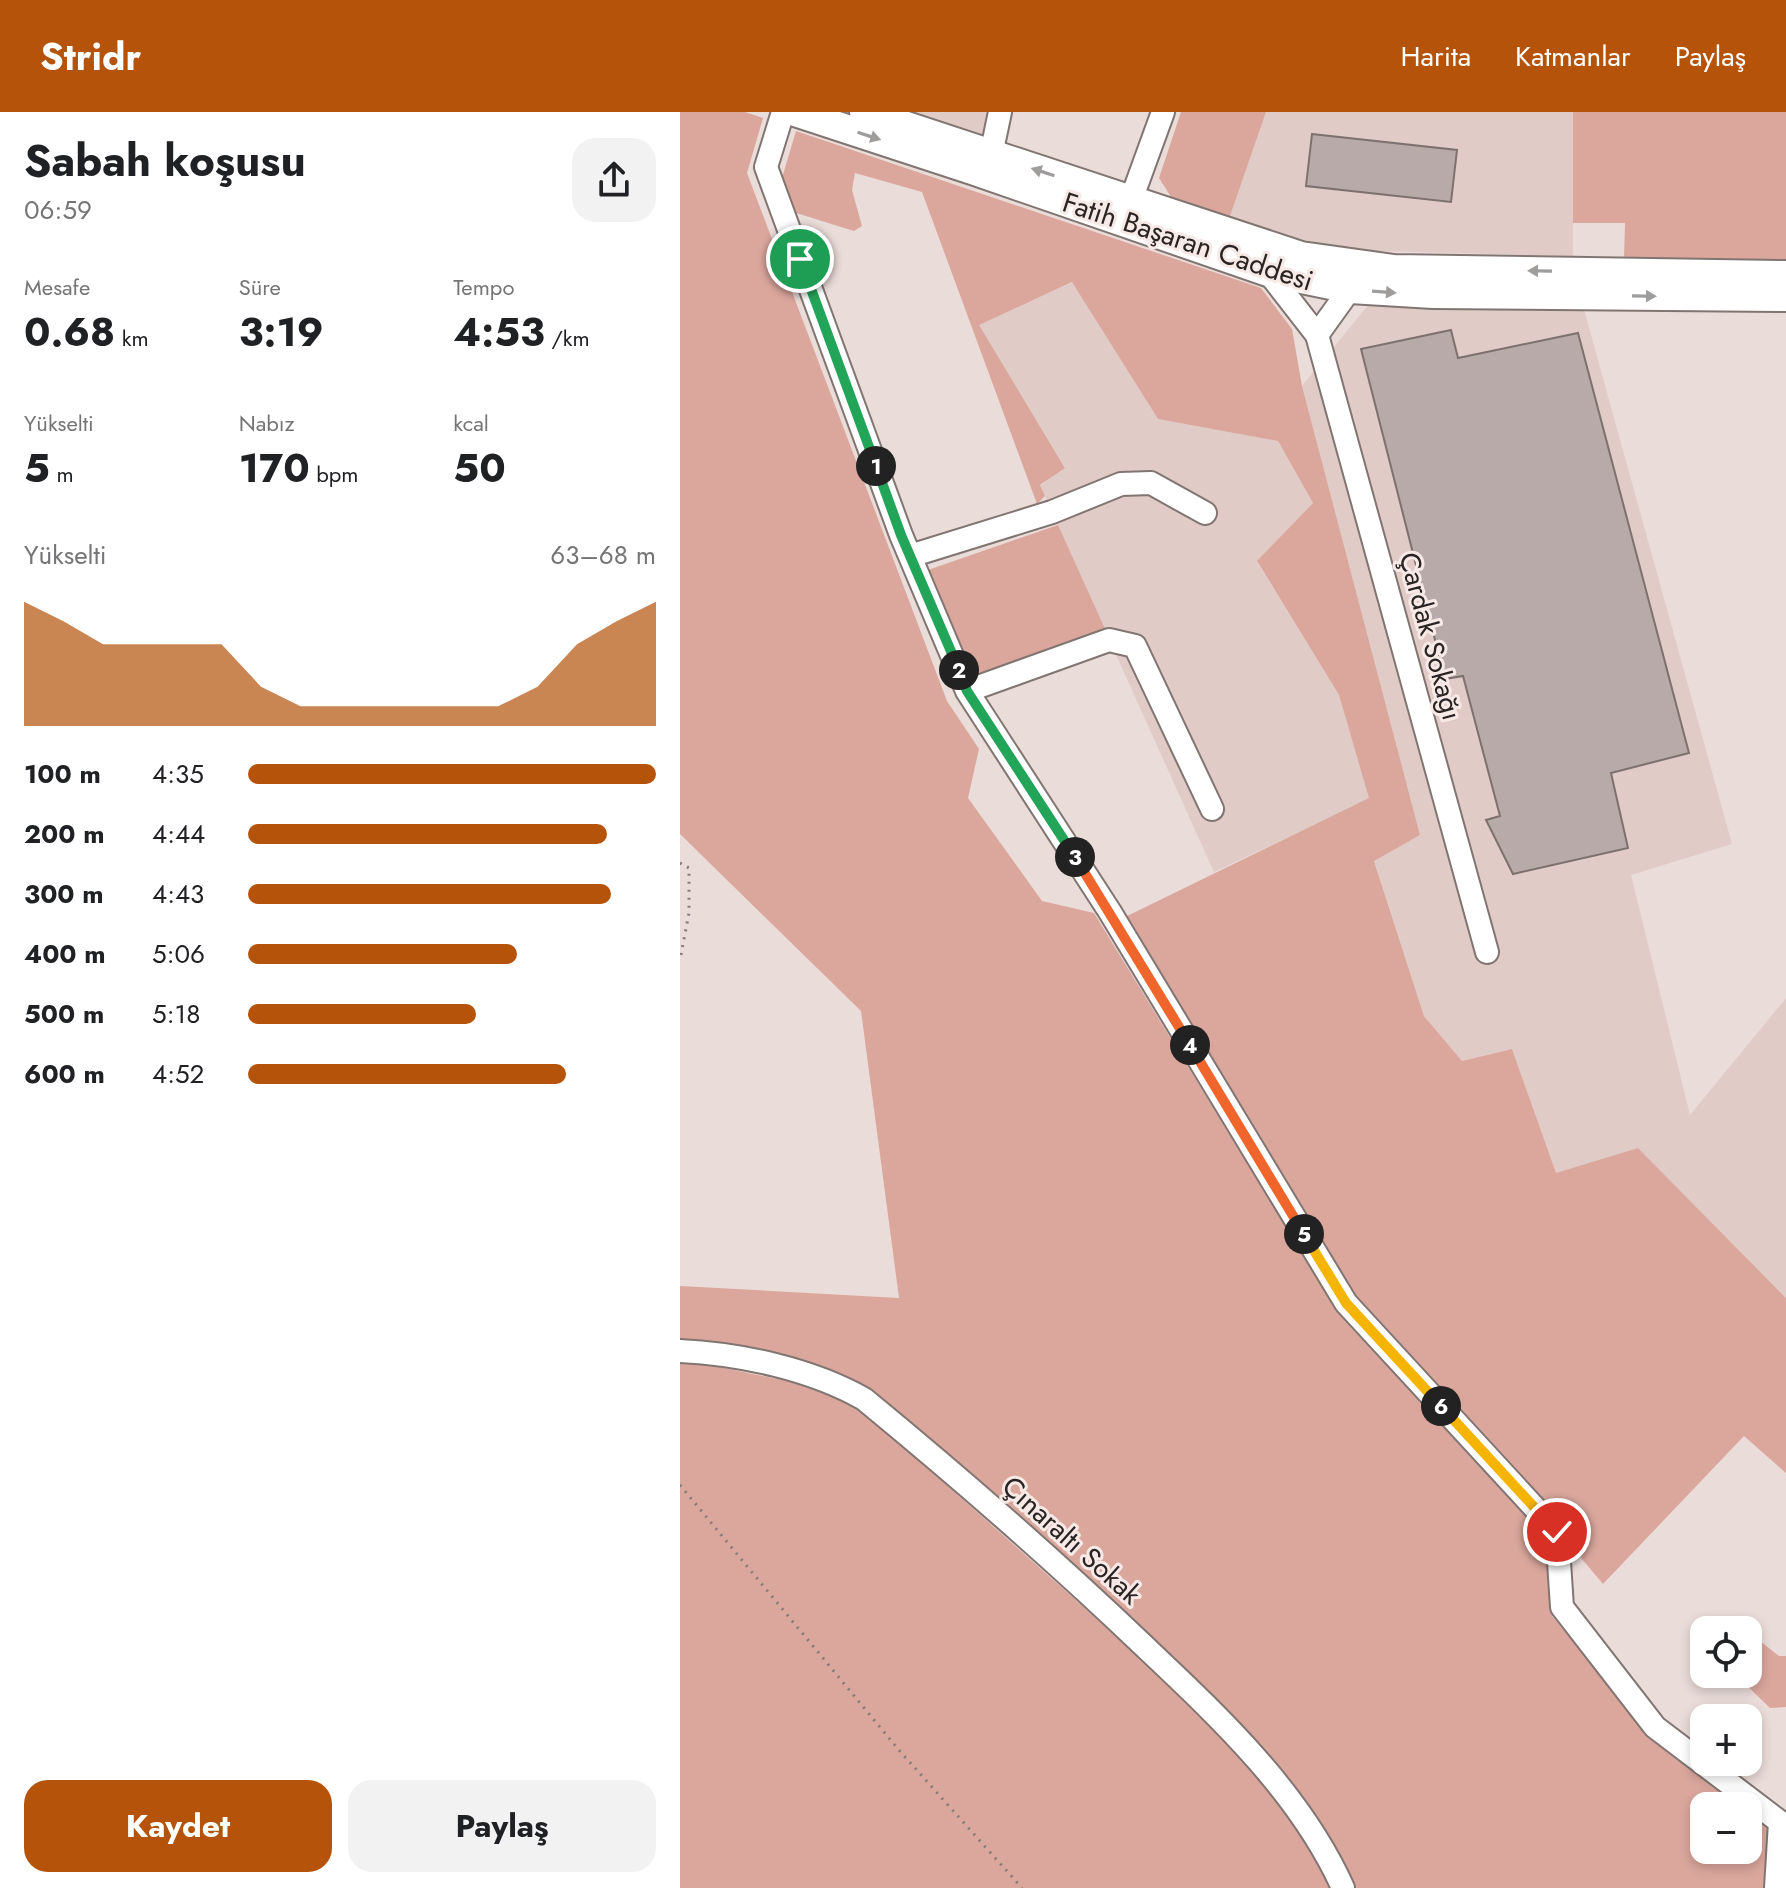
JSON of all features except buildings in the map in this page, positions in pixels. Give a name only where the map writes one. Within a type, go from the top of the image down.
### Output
[{"type":"main road","name":"Fatih Başaran Caddesi","points":[[795,112],[1268,272],[1350,289],[1433,294],[1786,297]]},
{"type":"main road","name":"Fatih Başaran Caddesi","points":[[864,112],[1301,256],[1394,269],[1786,275]]},
{"type":"street","points":[[783,112],[766,167],[910,556],[967,691],[1110,912],[1346,1303],[1557,1532],[1562,1607],[1655,1727],[1780,1822],[1776,1888]]},
{"type":"street","points":[[991,155],[1000,112]]},
{"type":"street","points":[[1131,200],[1163,112]]},
{"type":"street","name":"Çardak Sokağı","points":[[1268,272],[1317,335],[1487,952]]},
{"type":"street","points":[[1317,335],[1350,289]]},
{"type":"street","points":[[910,556],[1052,512],[1121,484],[1151,483],[1205,513]]},
{"type":"street","points":[[967,691],[1109,640],[1135,646],[1212,809]]},
{"type":"street","name":"Çınaraltı Sokak","points":[[680,1351],[739,1358],[783,1368],[824,1380],[864,1399],[1082,1586],[1224,1722],[1257,1758],[1288,1800],[1333,1865],[1343,1888]]},
{"type":"path","points":[[680,863],[689,868],[689,913],[680,960]]},
{"type":"path","points":[[680,1485],[898,1749],[1022,1888]]},
{"type":"shaded area","points":[[680,112],[745,112],[763,118],[747,173],[947,701],[979,749],[968,798],[1042,901],[1094,913],[1338,1312],[1547,1538],[1552,1616],[1648,1733],[1690,1765],[1690,1776],[1704,1776],[1725,1792],[1690,1792],[1690,1864],[1762,1864],[1762,1821],[1774,1830],[1769,1888],[1352,1888],[1228,1715],[1088,1578],[870,1389],[834,1372],[680,1341],[680,1286],[899,1298],[861,1011],[680,834]]},
{"type":"shaded area","points":[[844,112],[1002,112],[992,161]]},
{"type":"shaded area","points":[[1181,112],[1266,112],[1229,219],[1173,200],[1159,178]]},
{"type":"shaded area","points":[[1266,112],[1573,112],[1573,256],[1341,250],[1229,219]]},
{"type":"shaded area","points":[[1573,112],[1786,112],[1786,263],[1624,260],[1625,223],[1573,223]]},
{"type":"shaded area","points":[[796,131],[1261,288],[1292,329],[1302,386],[1420,835],[1374,861],[1424,1016],[1462,1061],[1512,1049],[1556,1173],[1638,1148],[1786,1298],[1786,1473],[1744,1436],[1603,1584],[1560,1533],[1346,1303],[1121,919],[1369,798],[1339,695],[1257,561],[1313,503],[1278,441],[1158,419],[1072,282],[979,325],[1065,468],[1040,485],[1045,496],[1037,504],[922,192],[855,173],[852,190],[862,226],[854,231],[793,212],[782,178]]},
{"type":"shaded area","points":[[1073,282],[1158,419],[1278,441],[1313,503],[1257,562],[1339,695],[1370,799],[1214,872],[1040,486],[1065,467],[978,325]]},
{"type":"shaded area","points":[[1369,304],[1583,306],[1732,844],[1631,875],[1690,1115],[1786,998],[1786,1298],[1638,1148],[1556,1174],[1512,1049],[1462,1061],[1424,1016],[1374,860],[1420,835],[1302,386]]},
{"type":"shaded area","points":[[1058,525],[1105,629],[970,678],[928,570]]},
{"type":"shaded area","points":[[680,1359],[826,1389],[859,1407],[1214,1723],[1251,1763],[1330,1871],[1336,1888],[680,1888]]},
{"type":"shaded area","points":[[1762,1643],[1779,1656],[1786,1656],[1786,1707],[1770,1708],[1749,1688],[1762,1688]]},
{"type":"route","points":[[800,259],[901,535],[967,691],[1110,912],[1346,1303],[1557,1532]]}]
